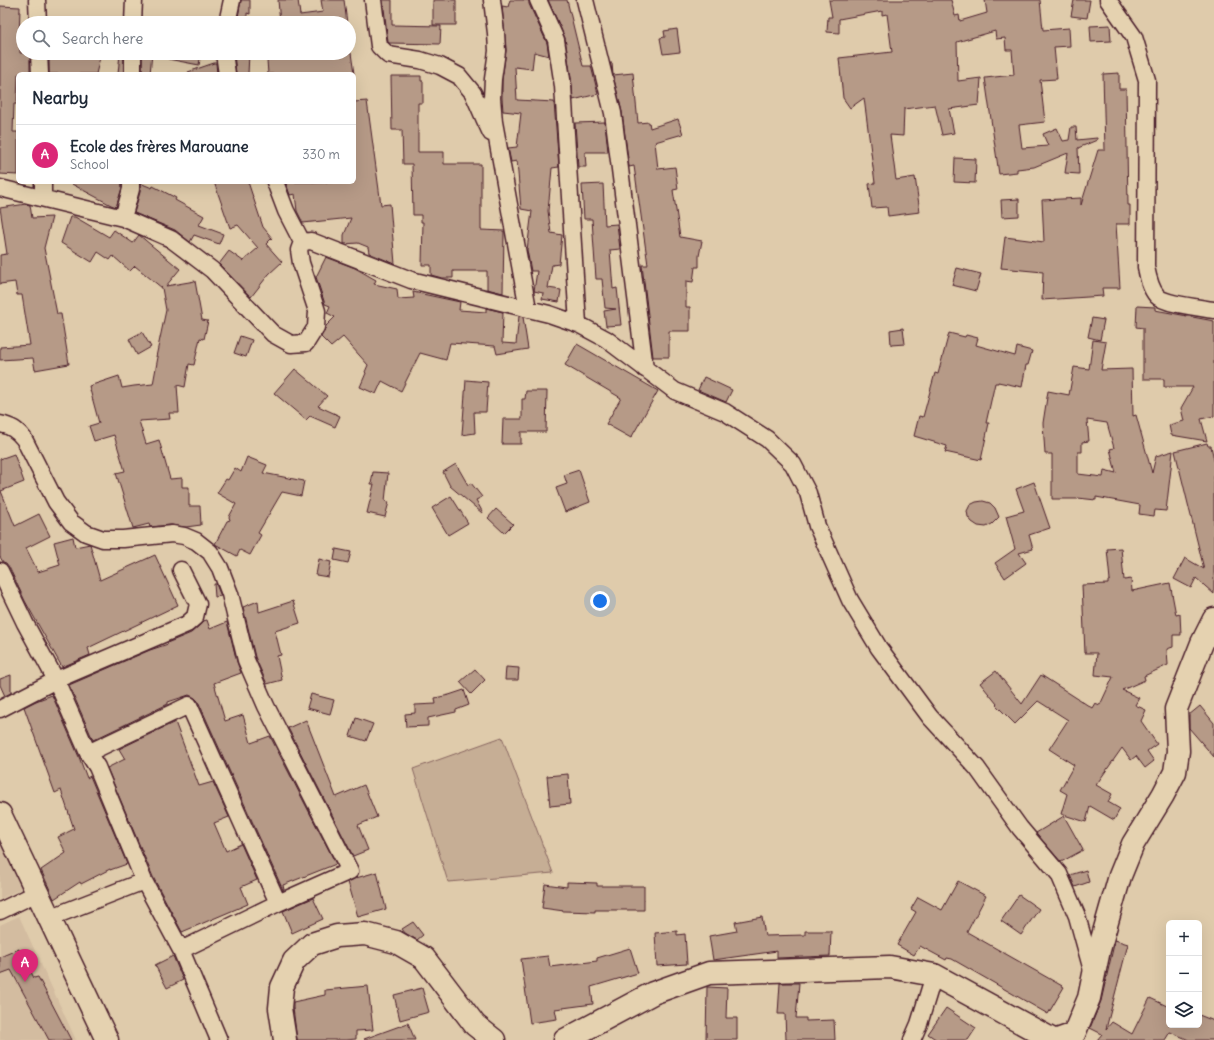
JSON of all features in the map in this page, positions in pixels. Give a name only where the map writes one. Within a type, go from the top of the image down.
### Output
[{"type":"street","points":[[37,0],[38,16]]},
{"type":"street","points":[[134,0],[134,16]]},
{"type":"street","points":[[229,16],[232,0]]},
{"type":"street","points":[[373,0],[379,46],[388,55],[420,60],[440,66],[459,76],[473,93],[498,146]]},
{"type":"street","points":[[492,0],[497,51],[492,98],[498,146],[528,309]]},
{"type":"street","points":[[538,0],[556,40],[562,86],[578,324]]},
{"type":"street","points":[[585,0],[613,113],[645,369]]},
{"type":"street","points":[[1108,0],[1134,37],[1147,80],[1146,267],[1150,286],[1158,297],[1168,302],[1214,310]]},
{"type":"street","points":[[39,60],[40,72]]},
{"type":"street","points":[[133,60],[133,72]]},
{"type":"street","points":[[225,60],[227,72]]},
{"type":"street","points":[[43,184],[43,198]]},
{"type":"street","points":[[123,218],[132,184]]},
{"type":"street","points":[[0,188],[123,218],[171,239],[212,270],[273,334],[291,344],[306,344],[316,327],[317,310],[300,263],[299,250],[302,242],[286,211],[276,184]]},
{"type":"street","points":[[302,242],[311,241],[411,280],[549,314],[578,324],[606,339],[675,391],[725,412],[768,438],[793,464],[808,493],[817,526],[850,600],[879,648],[930,717],[977,768],[1020,828],[1059,874],[1077,916],[1094,975]]},
{"type":"street","points":[[0,424],[8,425],[17,431],[56,502],[71,522],[86,533],[103,539],[123,539],[172,534],[184,536],[196,541],[210,552],[220,568],[230,594],[246,660],[263,699],[350,871],[278,903],[181,950]]},
{"type":"street","points":[[0,709],[56,680],[188,624],[195,617],[198,604],[181,570]]},
{"type":"street","points":[[0,572],[25,623],[56,680],[88,753],[97,768],[144,881],[181,950],[219,1040]]},
{"type":"street","points":[[1066,1038],[1089,998],[1099,950],[1120,876],[1133,844],[1163,795],[1175,772],[1178,751],[1176,710],[1202,643],[1214,619]]},
{"type":"street","points":[[88,753],[189,705],[278,903]]},
{"type":"street","points":[[0,814],[107,1040]]},
{"type":"street","points":[[49,918],[144,881]]},
{"type":"street","points":[[0,911],[37,893]]},
{"type":"street","points":[[285,1040],[280,1008],[282,987],[294,961],[312,944],[337,936],[365,934],[396,942],[424,958],[476,1025],[494,1040]]},
{"type":"street","points":[[565,1040],[653,993],[709,973],[890,967],[934,975],[1053,1040]]},
{"type":"street","points":[[912,1040],[919,1024],[934,975]]},
{"type":"shaded area","points":[[502,737],[553,873],[448,882],[413,769]]},
{"type":"shaded area","points":[[0,832],[27,886],[0,899]]},
{"type":"shaded area","points":[[19,916],[76,1040],[0,1040],[0,925]]},
{"type":"building","points":[[241,0],[250,0],[250,14],[247,13],[247,16],[238,16]]},
{"type":"building","points":[[278,0],[298,0],[300,15],[323,12],[321,0],[344,0],[346,16],[279,16]]},
{"type":"building","points":[[383,0],[392,0],[392,25],[441,26],[440,44],[389,43]]},
{"type":"building","points":[[433,0],[456,0],[456,25],[433,25]]},
{"type":"building","points":[[510,0],[529,0],[529,4],[547,43],[549,56],[534,52],[532,69],[515,67],[517,100],[554,102],[559,167],[552,168],[548,211],[551,233],[562,235],[559,264],[552,265],[548,288],[561,290],[559,302],[542,299],[543,293],[534,291],[537,271],[531,271],[527,250],[532,211],[521,209],[517,161],[511,162],[508,148],[517,147],[521,113],[503,111],[502,80],[506,50],[502,6],[508,7]]},
{"type":"building","points":[[548,0],[567,0],[583,66],[591,66],[598,94],[573,100],[565,38]]},
{"type":"building","points":[[829,0],[951,0],[955,16],[959,15],[960,21],[987,13],[985,0],[1040,0],[1043,30],[1069,28],[1070,46],[1054,47],[1057,79],[1040,80],[1045,122],[1019,125],[1022,148],[1048,146],[1043,134],[1057,128],[1063,141],[1069,140],[1071,127],[1076,127],[1077,140],[1097,138],[1097,140],[1078,148],[1079,174],[1065,173],[1068,153],[1034,167],[1017,169],[1017,172],[999,174],[985,78],[1014,75],[1012,50],[1006,50],[1005,38],[996,39],[995,31],[957,42],[958,81],[981,78],[979,105],[949,109],[954,133],[942,135],[935,105],[904,109],[903,136],[890,135],[896,180],[915,177],[920,212],[888,216],[887,207],[872,208],[869,184],[875,183],[864,98],[850,108],[843,98],[839,58],[892,52],[887,14],[882,15],[882,11],[839,19],[839,33],[827,32],[828,17],[832,17]]},
{"type":"building","points":[[1074,0],[1090,0],[1087,18],[1071,16]]},
{"type":"building","points":[[0,6],[20,7],[20,16],[16,16],[16,60],[30,60],[30,72],[16,72],[16,104],[14,104],[13,132],[16,132],[16,175],[0,174]]},
{"type":"building","points":[[1110,25],[1111,41],[1091,42],[1090,26]]},
{"type":"building","points":[[677,29],[680,52],[663,54],[660,38],[665,37],[664,31]]},
{"type":"building","points":[[49,60],[99,60],[96,72],[49,72]]},
{"type":"building","points":[[119,60],[124,60],[124,72],[118,72]]},
{"type":"building","points":[[142,60],[151,60],[150,72],[142,72]]},
{"type":"building","points":[[173,60],[200,60],[199,65]]},
{"type":"building","points":[[235,60],[249,60],[248,72],[236,72]]},
{"type":"building","points":[[267,60],[352,60],[354,72],[268,72]]},
{"type":"building","points":[[214,63],[216,63],[217,72],[188,72]]},
{"type":"building","points":[[610,63],[612,63],[613,75],[633,73],[638,123],[649,122],[650,128],[678,119],[683,134],[655,142],[658,169],[675,167],[678,189],[673,190],[680,237],[702,241],[699,256],[699,267],[695,267],[693,282],[686,281],[686,307],[690,307],[690,331],[669,331],[669,357],[653,357],[642,265],[648,265],[634,166],[629,167],[622,112]]},
{"type":"building","points":[[1119,73],[1119,89],[1126,89],[1128,205],[1130,205],[1130,224],[1116,224],[1120,288],[1102,288],[1103,296],[1042,300],[1043,272],[1001,268],[1005,237],[1044,242],[1042,200],[1081,198],[1081,205],[1098,150],[1105,150],[1103,74]]},
{"type":"building","points":[[391,76],[421,76],[421,81],[423,81],[423,103],[418,103],[418,152],[444,152],[444,164],[481,164],[481,230],[504,231],[503,293],[487,289],[487,271],[453,271],[453,278],[442,278],[431,275],[431,265],[422,265],[423,222],[421,222],[421,215],[413,215],[412,164],[403,164],[402,130],[392,130]]},
{"type":"building","points":[[367,101],[381,205],[390,204],[395,264],[369,253],[368,247],[358,243],[344,244],[344,235],[351,218],[303,223],[297,211],[295,194],[290,195],[287,184],[356,184],[356,102]]},
{"type":"building","points":[[605,122],[608,152],[585,152],[586,167],[578,167],[575,123]]},
{"type":"building","points":[[955,158],[976,159],[975,183],[954,182]]},
{"type":"building","points":[[72,184],[122,184],[116,207]]},
{"type":"building","points":[[140,184],[152,188],[153,186],[176,198],[175,200],[204,216],[199,225],[223,234],[219,244],[194,235],[190,242],[175,230],[134,213],[140,192]]},
{"type":"building","points":[[215,184],[249,184],[263,227],[272,238],[266,244],[282,262],[269,274],[251,297],[219,264],[229,251],[243,261],[258,248],[238,225],[230,228]]},
{"type":"building","points":[[603,184],[605,225],[617,224],[620,249],[610,250],[613,289],[617,288],[621,325],[606,326],[604,311],[616,309],[605,308],[602,279],[596,279],[592,219],[584,219],[582,185]]},
{"type":"building","points":[[1019,199],[1019,216],[1002,217],[1001,200]]},
{"type":"building","points":[[26,204],[30,205],[32,218],[52,217],[44,248],[57,314],[61,314],[69,364],[35,370],[33,358],[0,360],[0,347],[30,345],[22,295],[17,295],[15,282],[0,284],[0,255],[7,254],[0,208]]},
{"type":"building","points":[[70,217],[75,217],[109,237],[114,230],[133,243],[139,235],[180,269],[166,286],[195,281],[202,320],[208,321],[204,339],[200,338],[194,365],[189,364],[185,387],[177,385],[179,413],[169,413],[170,419],[139,421],[146,444],[159,440],[170,479],[182,478],[182,487],[189,487],[189,506],[200,506],[201,525],[186,527],[171,525],[150,527],[149,524],[133,528],[116,473],[125,471],[114,435],[94,441],[89,426],[99,423],[89,386],[119,376],[122,388],[153,384],[158,357],[156,357],[166,310],[162,288],[135,266],[130,271],[113,256],[110,260],[98,252],[92,262],[61,243]]},
{"type":"building","points":[[326,257],[355,268],[376,280],[374,284],[397,289],[398,299],[414,298],[413,292],[460,302],[459,310],[486,312],[486,308],[503,312],[502,343],[516,344],[519,316],[523,317],[528,349],[497,354],[495,346],[450,343],[446,360],[420,353],[401,391],[382,381],[376,394],[360,387],[368,365],[343,337],[331,347],[321,337],[326,326],[335,317],[327,313],[330,306],[325,304],[316,277]]},
{"type":"building","points":[[957,268],[981,274],[976,291],[952,285]]},
{"type":"building","points":[[1137,306],[1155,307],[1155,310],[1214,321],[1214,416],[1201,419],[1207,441],[1171,435],[1169,425],[1184,421],[1181,408],[1193,387],[1164,387],[1164,379],[1143,379],[1143,328],[1136,327]]},
{"type":"building","points":[[1092,318],[1104,320],[1100,340],[1088,337]]},
{"type":"building","points":[[903,328],[905,344],[891,345],[890,330]]},
{"type":"building","points":[[142,332],[151,347],[137,355],[129,339]]},
{"type":"building","points":[[949,333],[965,337],[966,335],[978,338],[976,345],[1015,356],[1017,347],[1032,351],[1028,365],[1026,365],[1022,387],[998,382],[995,383],[986,423],[989,423],[981,460],[945,452],[947,446],[914,436],[919,416],[923,417],[935,373],[938,374]]},
{"type":"building","points":[[240,336],[252,340],[246,357],[234,353]]},
{"type":"building","points":[[1093,340],[1106,342],[1101,370],[1132,369],[1133,416],[1136,415],[1152,473],[1156,456],[1173,451],[1166,511],[1155,510],[1154,516],[1139,514],[1140,505],[1096,497],[1096,500],[1078,498],[1052,499],[1052,454],[1045,454],[1043,423],[1048,391],[1069,395],[1074,367],[1089,369]],"holes":[[[1087,420],[1107,423],[1114,448],[1110,449],[1116,473],[1104,470],[1103,477],[1078,474],[1078,452],[1082,452],[1082,442],[1089,441]]]},
{"type":"building","points":[[577,344],[658,391],[631,438],[606,424],[621,398],[565,365]]},
{"type":"building","points":[[295,369],[327,396],[318,406],[340,416],[335,427],[310,416],[306,420],[274,393]]},
{"type":"building","points":[[704,377],[732,390],[726,402],[698,390]]},
{"type":"building","points":[[466,380],[488,382],[486,412],[474,412],[475,433],[462,435]]},
{"type":"building","points":[[526,391],[547,391],[546,432],[521,432],[521,444],[502,444],[503,419],[522,419],[522,399],[525,399]]},
{"type":"building","points":[[1207,443],[1208,446],[1211,446],[1214,460],[1214,594],[1196,578],[1191,588],[1174,579],[1185,558],[1204,569],[1175,451]]},
{"type":"building","points":[[14,454],[24,482],[1,491],[15,526],[39,514],[50,536],[26,548],[38,572],[60,565],[54,542],[73,537],[75,547],[90,544],[100,580],[155,555],[178,605],[88,648],[90,655],[62,667],[25,601],[9,567],[0,557],[0,459]]},
{"type":"building","points":[[247,457],[267,465],[263,473],[304,481],[301,496],[282,492],[258,533],[261,535],[250,555],[240,550],[237,556],[215,544],[227,521],[230,520],[229,517],[236,504],[217,493],[226,479],[228,480],[235,468],[241,472]]},
{"type":"building","points":[[456,464],[468,485],[471,483],[482,497],[476,500],[483,513],[450,486],[443,472]]},
{"type":"building","points":[[579,470],[590,502],[565,512],[556,488],[567,484],[564,475]]},
{"type":"building","points":[[373,472],[388,473],[385,501],[389,502],[385,517],[367,513],[374,484],[371,484]]},
{"type":"building","points":[[1034,482],[1050,528],[1029,535],[1033,549],[1019,553],[1026,563],[1005,578],[995,563],[1015,549],[1006,516],[1024,511],[1016,489]]},
{"type":"building","points":[[451,496],[468,523],[448,535],[432,508]]},
{"type":"building","points":[[983,501],[990,503],[995,508],[999,517],[992,524],[986,527],[978,526],[972,522],[968,517],[967,511],[970,505]]},
{"type":"building","points":[[496,509],[513,524],[504,533],[488,518]]},
{"type":"building","points":[[1121,548],[1124,580],[1131,579],[1132,591],[1170,583],[1176,615],[1180,614],[1181,635],[1173,635],[1173,647],[1167,649],[1168,665],[1144,676],[1145,680],[1122,690],[1139,698],[1135,705],[1146,710],[1141,721],[1157,744],[1147,751],[1154,761],[1145,768],[1136,756],[1131,760],[1122,748],[1096,785],[1112,794],[1108,802],[1120,809],[1114,820],[1090,806],[1086,822],[1061,814],[1067,794],[1060,790],[1074,765],[1049,749],[1068,720],[1038,701],[1015,724],[996,705],[997,704],[980,683],[996,671],[1022,704],[1041,675],[1092,708],[1095,703],[1100,705],[1113,677],[1095,675],[1097,653],[1085,653],[1082,585],[1108,584],[1108,581],[1110,580],[1107,549]]},
{"type":"building","points":[[336,549],[351,552],[348,563],[334,560]]},
{"type":"building","points":[[319,559],[331,562],[328,577],[316,575]]},
{"type":"building","points":[[214,584],[216,584],[221,596],[215,597]]},
{"type":"building","points":[[258,601],[259,612],[293,601],[300,623],[275,631],[281,655],[277,656],[282,680],[267,684],[255,657],[243,607]]},
{"type":"building","points":[[207,620],[210,629],[227,622],[241,673],[214,683],[225,721],[243,715],[251,743],[270,736],[336,864],[283,885],[284,890],[198,701],[195,698],[189,695],[168,702],[168,704],[93,740],[69,685],[150,650],[168,644],[167,643],[191,633],[203,621]]},
{"type":"building","points":[[506,667],[519,668],[518,680],[505,680]]},
{"type":"building","points":[[475,669],[485,680],[471,694],[460,682]]},
{"type":"building","points":[[11,675],[11,693],[5,696],[0,685],[0,679]]},
{"type":"building","points":[[464,690],[469,705],[456,710],[456,712],[428,718],[428,726],[406,727],[405,714],[415,713],[415,705],[436,704],[435,698]]},
{"type":"building","points":[[311,694],[334,700],[330,714],[307,708]]},
{"type":"building","points":[[52,695],[87,778],[90,776],[127,864],[110,869],[81,884],[80,882],[54,899],[41,870],[66,853],[58,837],[74,829],[61,790],[55,793],[24,707]]},
{"type":"building","points":[[1200,706],[1214,723],[1214,757],[1189,728],[1189,715]]},
{"type":"building","points":[[356,718],[373,724],[366,741],[350,736]]},
{"type":"building","points":[[306,720],[336,797],[364,785],[377,817],[358,825],[368,850],[353,856],[288,728]]},
{"type":"building","points":[[175,722],[199,786],[213,782],[229,817],[214,823],[226,851],[241,844],[257,880],[241,887],[248,904],[182,932],[153,877],[107,768],[125,759],[119,749]]},
{"type":"building","points":[[568,774],[570,804],[550,806],[547,776]]},
{"type":"building","points":[[1064,816],[1083,850],[1061,862],[1036,833]]},
{"type":"building","points":[[1086,870],[1089,882],[1075,887],[1070,875]]},
{"type":"building","points":[[377,872],[386,909],[358,917],[348,882]]},
{"type":"building","points":[[958,881],[986,896],[967,932],[1064,987],[1048,1014],[952,959],[947,958],[946,960],[920,946],[914,955],[897,945],[916,912],[911,909],[918,897],[942,910]]},
{"type":"building","points":[[567,882],[597,883],[597,886],[644,886],[644,910],[595,910],[595,912],[564,911],[542,908],[545,884],[567,887]]},
{"type":"building","points":[[1019,895],[1039,909],[1021,935],[1001,921]]},
{"type":"building","points":[[313,898],[323,919],[292,933],[283,911]]},
{"type":"building","points":[[762,917],[765,936],[805,935],[805,931],[831,931],[830,956],[777,958],[777,951],[713,960],[709,936],[737,931],[735,922]]},
{"type":"building","points":[[413,922],[423,935],[417,940],[405,933],[402,929]]},
{"type":"building","points":[[677,931],[677,935],[685,934],[687,964],[657,966],[655,933]]},
{"type":"building","points":[[1115,940],[1128,944],[1106,1029],[1112,1022],[1132,1034],[1150,998],[1166,1006],[1166,1028],[1202,1028],[1202,1016],[1214,1021],[1214,1040],[1189,1040],[1170,1032],[1165,1040],[1097,1040],[1102,1034],[1090,1028],[1101,1001]]},
{"type":"building","points":[[630,948],[638,973],[591,987],[593,1004],[555,1009],[557,1019],[530,1023],[521,959],[548,956],[550,967],[597,961],[597,958]]},
{"type":"building","points":[[19,949],[34,978],[38,977],[71,1040],[49,1040],[11,970],[0,974],[0,957]]},
{"type":"building","points":[[173,956],[183,980],[167,988],[155,965]]},
{"type":"building","points":[[780,983],[799,983],[796,1018],[806,1018],[806,1021],[834,1020],[835,1040],[786,1040],[785,1014],[778,1014]]},
{"type":"building","points":[[368,986],[373,1030],[356,1031],[356,1039],[297,1040],[293,1002],[325,995],[325,990]]},
{"type":"building","points":[[707,987],[727,988],[726,1018],[737,1018],[737,1040],[706,1040]]},
{"type":"building","points":[[422,988],[429,1012],[400,1020],[394,995]]},
{"type":"building","points":[[946,1008],[976,1028],[968,1040],[937,1040],[928,1034]]},
{"type":"building","points":[[408,1023],[415,1040],[364,1039]]},
{"type":"place","name":"Ecole des frères Marouane","points":[[25,982]]}]
